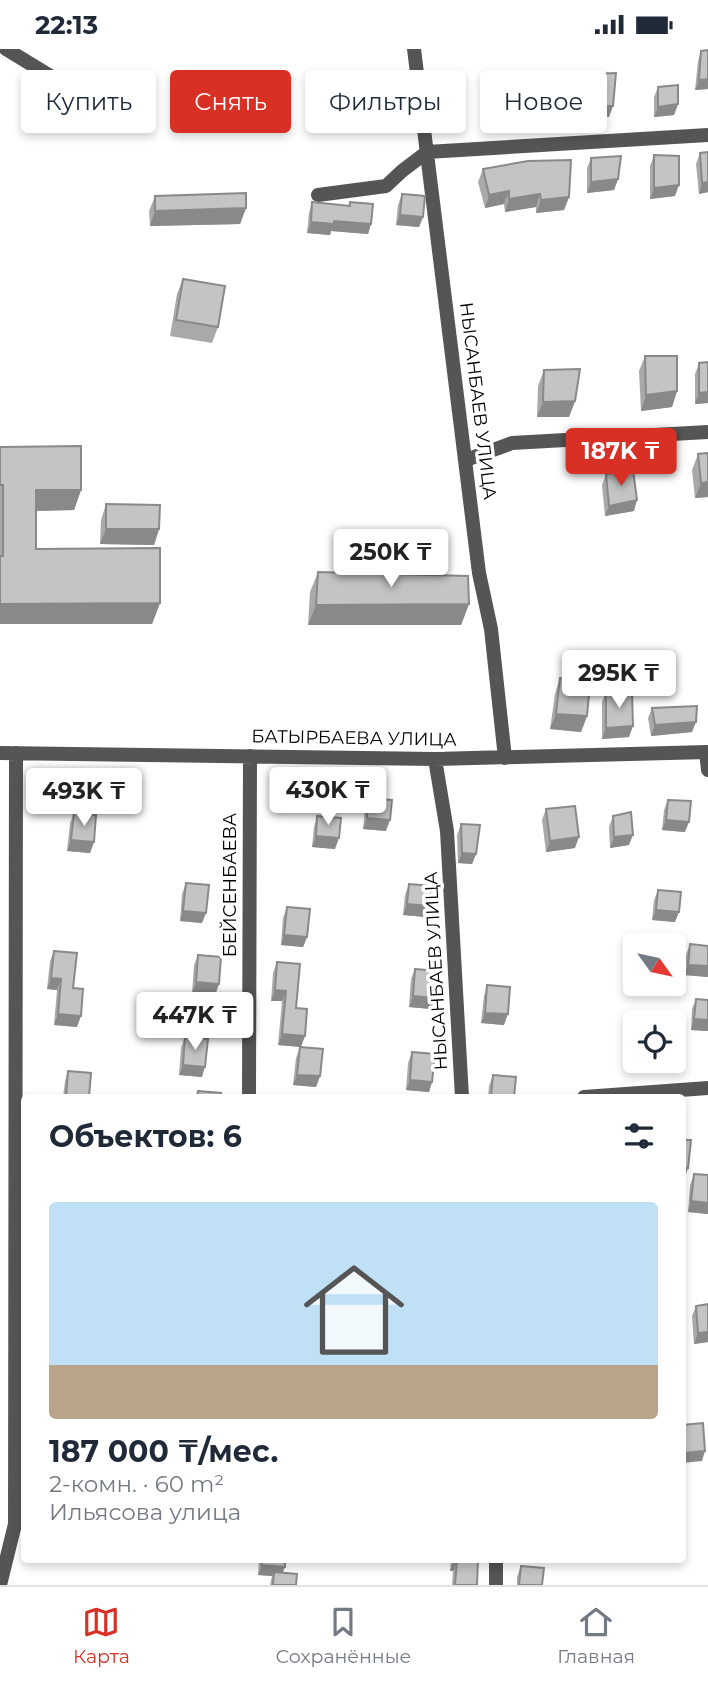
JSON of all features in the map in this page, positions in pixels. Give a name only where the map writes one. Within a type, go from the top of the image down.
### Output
[{"type":"street","points":[[6,49],[40,70]]},
{"type":"street","name":"НЫСАНБАЕВ УЛИЦА","points":[[414,49],[479,573],[491,629],[505,758]]},
{"type":"street","points":[[318,195],[386,186],[427,152],[708,135]]},
{"type":"street","points":[[466,460],[512,443],[708,432]]},
{"type":"street","points":[[707,752],[708,770]]},
{"type":"street","name":"БАТЫРБАЕВА УЛИЦА","points":[[0,753],[435,759],[707,752]]},
{"type":"street","points":[[0,1585],[15,1524],[16,753]]},
{"type":"street","name":"БЕЙСЕНБАЕВА","points":[[249,1094],[250,757]]},
{"type":"street","name":"НЫСАНБАЕВ УЛИЦА","points":[[435,759],[447,831],[462,1094]]},
{"type":"street","points":[[625,1094],[708,1088]]},
{"type":"street","points":[[496,1563],[496,1585]]},
{"type":"building","points":[[708,50],[708,79],[699,80],[701,51]]},
{"type":"building","points":[[607,73],[616,73],[613,106],[607,106]]},
{"type":"building","points":[[678,85],[678,104],[658,107],[658,87]]},
{"type":"building","points":[[708,152],[708,182],[702,183],[700,153]]},
{"type":"building","points":[[654,155],[679,156],[679,185],[654,188]]},
{"type":"building","points":[[621,156],[618,179],[591,182],[591,158]]},
{"type":"building","points":[[571,160],[569,197],[541,200],[540,194],[509,199],[509,191],[489,195],[483,169],[528,161]]},
{"type":"building","points":[[246,193],[246,208],[155,211],[155,196]]},
{"type":"building","points":[[402,194],[425,196],[423,217],[400,215]]},
{"type":"building","points":[[312,202],[350,206],[350,202],[373,204],[371,224],[311,222]]},
{"type":"building","points":[[183,279],[225,286],[218,327],[176,320]]},
{"type":"building","points":[[645,356],[677,356],[677,391],[646,395]]},
{"type":"building","points":[[708,362],[708,392],[699,393],[699,363]]},
{"type":"building","points":[[580,369],[575,401],[543,402],[544,370]]},
{"type":"building","points":[[81,446],[81,490],[36,490],[36,549],[160,548],[160,603],[0,604],[3,485],[0,485],[0,447]]},
{"type":"building","points":[[708,453],[708,482],[701,483],[698,454]]},
{"type":"building","points":[[633,470],[637,500],[609,506],[606,474]]},
{"type":"building","points":[[106,504],[160,505],[159,529],[106,529]]},
{"type":"building","points":[[318,572],[468,576],[469,604],[316,605]]},
{"type":"building","points":[[560,678],[590,683],[587,716],[556,714]]},
{"type":"building","points":[[606,691],[632,693],[633,726],[606,728]]},
{"type":"building","points":[[697,706],[696,722],[655,725],[652,708]]},
{"type":"building","points":[[368,798],[392,800],[390,820],[367,818]]},
{"type":"building","points":[[668,800],[691,801],[689,822],[666,820]]},
{"type":"building","points":[[575,806],[579,837],[550,841],[546,809]]},
{"type":"building","points":[[631,812],[633,835],[614,837],[613,816]]},
{"type":"building","points":[[74,813],[96,815],[94,842],[71,840]]},
{"type":"building","points":[[317,816],[341,818],[339,838],[316,836]]},
{"type":"building","points":[[461,824],[480,825],[476,854],[462,853]]},
{"type":"building","points":[[186,883],[209,885],[206,913],[183,911]]},
{"type":"building","points":[[409,884],[432,886],[430,906],[407,904]]},
{"type":"building","points":[[658,890],[681,892],[679,912],[656,910]]},
{"type":"building","points":[[287,907],[310,909],[307,937],[284,935]]},
{"type":"building","points":[[690,944],[708,946],[708,966],[688,965]]},
{"type":"building","points":[[54,951],[77,953],[73,988],[83,989],[81,1016],[58,1014],[61,979],[51,978]]},
{"type":"building","points":[[198,955],[221,957],[219,984],[196,982]]},
{"type":"building","points":[[277,962],[300,964],[296,1008],[307,1009],[305,1036],[282,1034],[286,991],[275,990]]},
{"type":"building","points":[[415,969],[438,971],[435,998],[413,996]]},
{"type":"building","points":[[487,985],[510,987],[508,1014],[485,1013]]},
{"type":"building","points":[[163,993],[185,995],[183,1022],[160,1020]]},
{"type":"building","points":[[696,999],[708,1000],[708,1020],[694,1019]]},
{"type":"building","points":[[185,1037],[208,1039],[205,1067],[183,1065]]},
{"type":"building","points":[[300,1047],[323,1049],[320,1076],[297,1075]]},
{"type":"building","points":[[412,1052],[435,1054],[432,1082],[410,1080]]},
{"type":"building","points":[[68,1071],[91,1073],[89,1094],[66,1094]]},
{"type":"building","points":[[493,1075],[516,1077],[514,1094],[491,1094]]},
{"type":"building","points":[[198,1091],[221,1093],[221,1094],[198,1094]]},
{"type":"building","points":[[686,1140],[691,1140],[688,1168]]},
{"type":"building","points":[[694,1174],[708,1175],[708,1203],[691,1201]]},
{"type":"building","points":[[708,1304],[708,1332],[698,1333],[696,1306]]},
{"type":"building","points":[[703,1423],[705,1451],[686,1453],[686,1425]]},
{"type":"building","points":[[285,1563],[285,1567],[262,1565]]},
{"type":"building","points":[[457,1563],[478,1563],[477,1585],[455,1585]]},
{"type":"building","points":[[521,1566],[544,1568],[542,1585],[519,1585]]},
{"type":"building","points":[[274,1572],[297,1574],[296,1585],[273,1585]]}]
